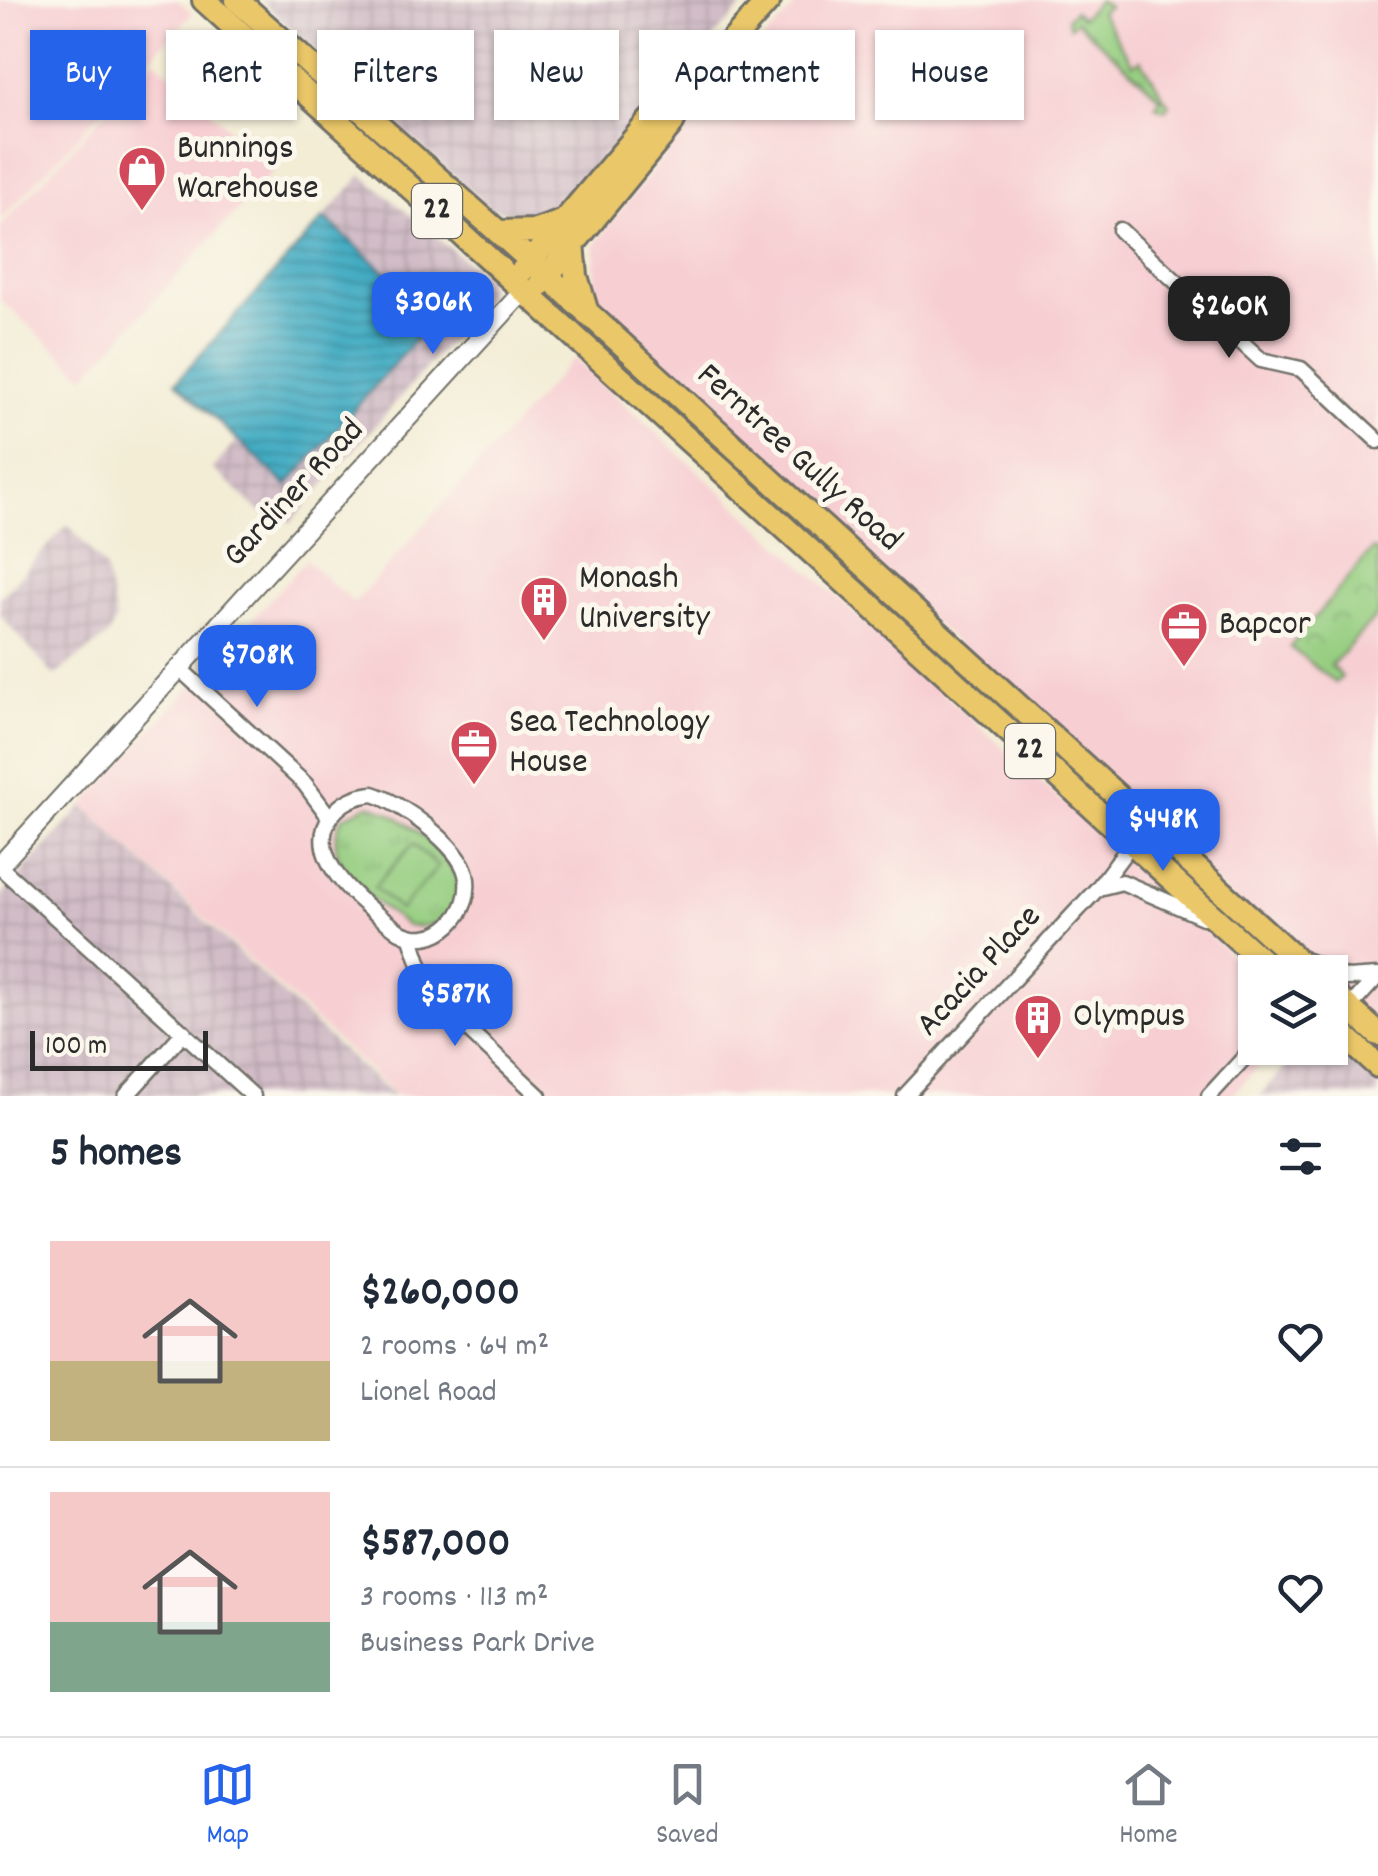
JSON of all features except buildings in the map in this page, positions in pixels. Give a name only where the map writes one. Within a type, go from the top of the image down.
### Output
[{"type":"main road","name":"Ferntree Gully Road","points":[[204,0],[498,232],[1291,955]]},
{"type":"main road","name":"Ferntree Gully Road","points":[[237,0],[520,292],[1255,955]]},
{"type":"main road","points":[[520,292],[650,120],[687,92],[768,0]]},
{"type":"main road","points":[[498,232],[568,232]]},
{"type":"main road","points":[[568,232],[588,316]]},
{"type":"main road","points":[[851,589],[867,569]]},
{"type":"main road","points":[[1348,1023],[1378,1034]]},
{"type":"main road","points":[[1348,1032],[1378,1066]]},
{"type":"street","points":[[1120,230],[1261,360],[1301,369],[1378,441]]},
{"type":"street","name":"Gardiner Road","points":[[0,866],[520,292]]},
{"type":"street","points":[[179,668],[305,784],[330,818]]},
{"type":"street","points":[[305,784],[344,802]]},
{"type":"street","points":[[412,938],[437,934],[449,927],[467,900],[466,871],[457,856],[390,799],[372,794],[344,802],[330,818],[324,844],[336,875],[412,938],[430,994],[438,1004],[539,1096]]},
{"type":"street","name":"Acacia Place","points":[[905,1096],[1098,888],[1132,844]]},
{"type":"street","points":[[0,866],[253,1096]]},
{"type":"street","points":[[1098,888],[1122,882],[1224,928]]},
{"type":"street","points":[[426,972],[437,934]]},
{"type":"street","points":[[1277,942],[1333,974],[1347,978],[1378,976]]},
{"type":"street","points":[[1348,1007],[1378,976]]},
{"type":"street","points":[[126,1096],[184,1032]]},
{"type":"street","points":[[1210,1096],[1238,1065]]},
{"type":"shaded area","points":[[0,0],[177,0],[192,13],[176,30],[166,30],[166,41],[146,63],[146,30],[30,30],[30,120],[93,120],[0,221]]},
{"type":"shaded area","points":[[260,0],[749,0],[721,30],[639,30],[639,117],[548,214],[521,215],[489,208],[392,120],[474,120],[474,30],[317,30],[317,52]]},
{"type":"shaded area","points":[[801,0],[1378,0],[1378,1033],[1348,1006],[1348,955],[1293,955],[758,459],[595,296],[594,245],[692,120],[855,120],[855,30],[773,30]]},
{"type":"shaded area","name":"Bunnings Warehouse","points":[[154,59],[166,70],[166,120],[220,120],[274,170],[85,376],[0,300],[0,227],[98,120],[146,120],[146,68]]},
{"type":"shaded area","points":[[362,175],[487,279],[488,297],[291,522],[257,509],[213,469],[236,441],[174,382]]},
{"type":"shaded area","points":[[574,358],[1238,962],[1238,1065],[1259,1065],[1231,1096],[397,1096],[83,806],[306,560],[354,603]]},
{"type":"shaded area","points":[[68,524],[105,568],[116,619],[108,636],[54,676],[0,615],[0,598]]},
{"type":"shaded area","points":[[83,806],[394,1096],[0,1096],[0,897]]},
{"type":"shaded area","points":[[1348,1059],[1378,1085],[1378,1096],[1259,1096],[1287,1065],[1348,1065]]},
{"type":"green space","points":[[1099,0],[1108,7],[1100,12],[1133,64],[1141,60],[1169,105],[1165,110],[1155,106],[1161,98],[1076,21],[1069,27],[1067,18],[1074,11],[1082,18]]},
{"type":"green space","points":[[1373,549],[1378,553],[1378,614],[1331,666],[1342,677],[1335,683],[1290,647]]},
{"type":"green space","points":[[368,805],[409,825],[448,864],[459,890],[452,908],[441,920],[426,926],[407,926],[366,893],[343,866],[336,835],[342,818]]},
{"type":"green space","points":[[413,844],[438,867],[400,910],[374,887]]},
{"type":"water","points":[[324,218],[436,316],[287,486],[176,382]]},
{"type":"place","name":"Bunnings Warehouse","points":[[142,212]]},
{"type":"place","name":"Monash University","points":[[544,642]]},
{"type":"place","name":"Bapcor","points":[[1184,668]]},
{"type":"place","name":"Sea Technology House","points":[[474,786]]},
{"type":"place","name":"Olympus","points":[[1038,1060]]}]
